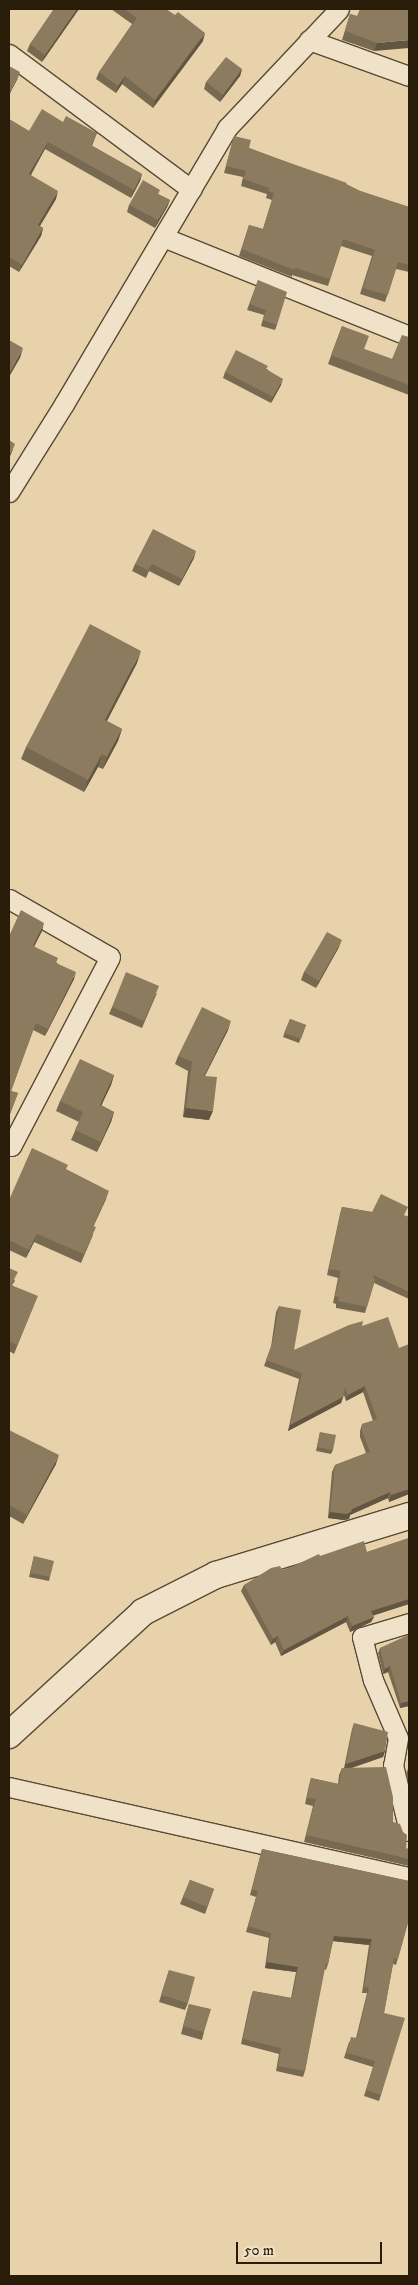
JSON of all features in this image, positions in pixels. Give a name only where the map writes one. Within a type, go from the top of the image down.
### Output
[{"type":"main road","points":[[9,1736],[143,1612],[216,1575],[409,1516]]},
{"type":"street","points":[[9,492],[64,404],[227,128],[339,9]]},
{"type":"street","points":[[309,40],[409,76]]},
{"type":"street","points":[[9,54],[191,189]]},
{"type":"street","points":[[163,236],[409,336]]},
{"type":"street","points":[[9,899],[110,957],[11,1146],[9,1145]]},
{"type":"street","points":[[409,1623],[362,1637],[373,1680],[398,1738],[392,1765],[406,1809],[409,1831]]},
{"type":"street","points":[[9,1787],[409,1877]]},
{"type":"building","points":[[54,9],[77,9],[45,55],[30,44]]},
{"type":"building","points":[[124,9],[166,9],[175,15],[178,12],[205,33],[155,100],[125,76],[118,86],[99,72],[137,18]]},
{"type":"building","points":[[360,9],[409,9],[409,40],[377,43],[345,31],[350,14],[357,16]]},
{"type":"building","points":[[226,57],[242,69],[223,95],[206,82]]},
{"type":"building","points":[[9,66],[20,72],[9,93]]},
{"type":"building","points":[[42,109],[63,122],[66,116],[97,133],[91,145],[142,174],[134,190],[48,142],[29,174],[58,191],[38,225],[43,228],[22,265],[9,257],[9,119],[29,131]]},
{"type":"building","points":[[234,136],[251,140],[249,148],[347,183],[360,191],[409,207],[409,265],[398,262],[388,295],[363,288],[375,250],[343,239],[330,279],[295,268],[294,270],[242,249],[249,225],[263,229],[274,193],[268,191],[269,188],[243,179],[246,171],[226,166]]},
{"type":"building","points":[[143,180],[160,190],[158,194],[170,200],[158,220],[129,205]]},
{"type":"building","points":[[258,280],[287,292],[277,325],[263,320],[266,310],[250,304]]},
{"type":"building","points":[[342,326],[369,336],[364,349],[392,359],[402,335],[409,337],[409,385],[331,355]]},
{"type":"building","points":[[9,340],[23,348],[9,373]]},
{"type":"building","points":[[236,350],[268,366],[266,369],[283,379],[273,397],[225,372]]},
{"type":"building","points":[[9,440],[15,444],[9,455]]},
{"type":"building","points":[[153,529],[196,551],[182,579],[152,564],[148,570],[135,564]]},
{"type":"building","points":[[90,624],[141,651],[105,720],[122,729],[107,757],[102,754],[88,780],[26,747]]},
{"type":"building","points":[[21,910],[44,923],[33,946],[58,958],[56,963],[76,972],[48,1029],[36,1023],[11,1091],[18,1093],[9,1116],[9,933]]},
{"type":"building","points":[[327,932],[342,940],[319,981],[304,972]]},
{"type":"building","points":[[126,972],[159,986],[144,1021],[112,1007]]},
{"type":"building","points":[[202,1007],[231,1021],[204,1076],[217,1077],[213,1111],[186,1108],[192,1062],[178,1056]]},
{"type":"building","points":[[290,1019],[306,1025],[301,1039],[284,1033]]},
{"type":"building","points":[[80,1059],[114,1075],[100,1105],[114,1112],[101,1142],[75,1130],[83,1112],[60,1101]]},
{"type":"building","points":[[32,1148],[68,1165],[66,1169],[109,1191],[93,1226],[96,1227],[84,1254],[37,1234],[29,1250],[9,1240],[9,1200]]},
{"type":"building","points":[[381,1194],[408,1207],[404,1215],[409,1217],[409,1292],[373,1275],[375,1280],[367,1307],[338,1301],[339,1297],[335,1296],[341,1271],[329,1269],[342,1207],[372,1212]]},
{"type":"building","points":[[9,1268],[18,1272],[11,1285],[38,1296],[17,1345],[9,1341]]},
{"type":"building","points":[[279,1306],[301,1310],[294,1350],[349,1325],[363,1321],[362,1326],[388,1317],[399,1348],[409,1344],[409,1489],[391,1495],[390,1492],[352,1509],[351,1512],[346,1514],[330,1512],[335,1465],[370,1452],[362,1431],[362,1424],[377,1419],[365,1386],[348,1395],[345,1387],[343,1397],[290,1425],[302,1373],[266,1360],[273,1341]]},
{"type":"building","points":[[9,1430],[59,1455],[27,1515],[9,1505]]},
{"type":"building","points":[[320,1432],[336,1435],[333,1450],[317,1447]]},
{"type":"building","points":[[409,1538],[409,1599],[371,1611],[374,1617],[352,1626],[348,1616],[284,1650],[278,1636],[273,1639],[244,1585],[271,1568],[280,1566],[283,1571],[319,1554],[320,1556],[364,1541],[367,1552]]},
{"type":"building","points":[[34,1556],[54,1561],[50,1577],[30,1573]]},
{"type":"building","points":[[408,1635],[409,1701],[401,1703],[390,1666],[385,1669],[380,1648]]},
{"type":"building","points":[[354,1723],[388,1732],[385,1751],[346,1764]]},
{"type":"building","points":[[386,1767],[393,1797],[393,1822],[400,1824],[403,1832],[407,1835],[406,1849],[409,1848],[409,1859],[306,1835],[316,1799],[307,1798],[311,1778],[339,1784],[342,1768]]},
{"type":"building","points":[[262,1849],[409,1881],[409,1918],[398,1959],[394,1958],[384,2013],[405,2018],[381,2095],[366,2090],[375,2061],[347,2053],[351,2037],[357,2038],[369,1988],[364,1987],[372,1939],[334,1936],[328,1964],[326,1963],[305,2071],[278,2066],[281,2048],[243,2039],[253,1991],[292,1998],[298,1967],[267,1962],[271,1933],[248,1926],[258,1891],[252,1889]]},
{"type":"building","points":[[190,1880],[214,1889],[207,1907],[183,1897]]},
{"type":"building","points":[[169,1970],[195,1977],[188,2003],[161,1995]]},
{"type":"building","points":[[189,2004],[211,2009],[204,2032],[183,2026]]}]
